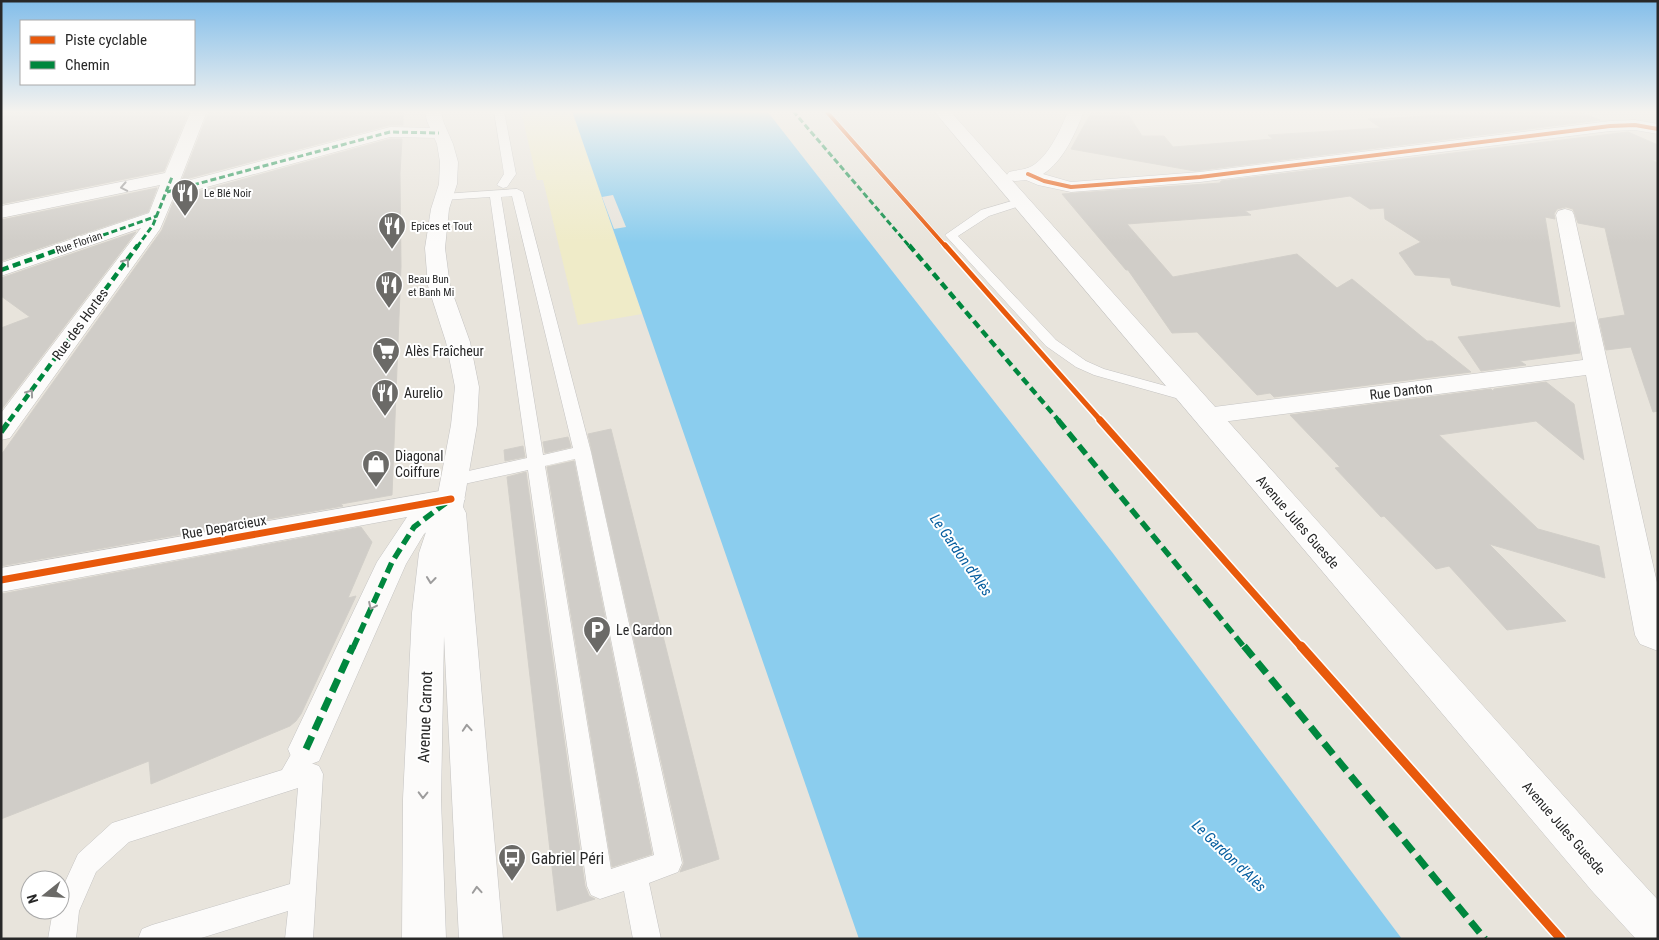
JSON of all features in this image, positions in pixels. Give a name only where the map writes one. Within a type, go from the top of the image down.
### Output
[{"type":"street","name":"Rue des Hortes","points":[[1,432],[153,225],[181,155]]},
{"type":"street","points":[[1,212],[169,185],[295,155]]},
{"type":"street","name":"Avenue Carnot","points":[[424,939],[422,799],[428,613],[434,553],[453,490],[464,425],[467,387],[458,342],[440,286],[434,248],[443,197],[448,184],[447,155]]},
{"type":"street","name":"Avenue Jules Guesde","points":[[986,155],[1017,185],[1197,407],[1600,869],[1658,931]]},
{"type":"street","points":[[1017,185],[1042,168],[1051,155]]},
{"type":"street","points":[[1017,185],[1044,181],[1071,187],[1200,177],[1378,155]]},
{"type":"street","points":[[1565,215],[1652,635],[1658,638]]},
{"type":"street","name":"Rue Florian","points":[[1,270],[157,216]]},
{"type":"street","name":"Rue Danton","points":[[1197,407],[1596,366]]},
{"type":"street","points":[[306,749],[392,562],[414,527],[453,490]]},
{"type":"street","name":"Avenue Carnot","points":[[453,490],[481,939]]},
{"type":"street","name":"Rue Deparcieux","points":[[1,580],[453,490]]},
{"type":"lane","points":[[443,197],[499,189],[516,192],[582,452],[669,863],[600,886],[535,461],[499,189],[510,174],[507,155]]},
{"type":"lane","points":[[1017,185],[985,213],[951,235],[1050,343],[1081,364],[1099,372],[1197,407]]},
{"type":"lane","points":[[453,490],[535,461],[582,452]]},
{"type":"lane","points":[[290,779],[306,749]]},
{"type":"lane","points":[[62,939],[66,910],[87,864],[121,832],[311,774],[299,939]]},
{"type":"lane","points":[[634,874],[647,939]]},
{"type":"lane","points":[[152,939],[303,893]]},
{"type":"sand","points":[[531,155],[587,155],[642,314],[578,325],[543,180],[537,180]]},
{"type":"water","name":"Le Gardon d'Alès","points":[[587,155],[801,155],[1112,552],[1402,939],[859,939]]},
{"type":"pier","points":[[613,195],[626,227],[614,229],[602,197]]},
{"type":"building","points":[[1,155],[171,155],[164,171],[1,204]]},
{"type":"building","points":[[192,155],[277,155],[182,180]]},
{"type":"building","points":[[332,155],[401,155],[401,266],[392,495],[341,504],[343,506],[1,566],[1,455],[162,230],[175,198]]},
{"type":"building","points":[[1104,155],[1323,155],[1195,171]]},
{"type":"building","points":[[1438,155],[1658,155],[1658,160],[1652,160],[1658,163],[1658,411],[1653,412],[1631,347],[1606,350],[1599,319],[1625,315],[1605,228],[1578,223],[1573,209],[1566,207],[1557,209],[1554,214],[1555,219],[1545,217],[1560,307],[1452,285],[1450,278],[1415,275],[1399,253],[1421,242],[1385,219],[1384,208],[1370,209],[1350,196],[1245,211],[1251,215],[1127,224],[1173,277],[1297,254],[1337,288],[1352,279],[1427,341],[1432,341],[1471,372],[1274,397],[1270,393],[1257,395],[1197,332],[1172,333],[1128,270],[1126,270],[1062,194],[1220,183],[1221,181]]},
{"type":"building","points":[[157,188],[148,212],[1,261],[1,220]]},
{"type":"building","points":[[136,232],[1,410],[1,328],[30,317],[1,296],[1,278]]},
{"type":"building","points":[[1574,322],[1580,353],[1520,361],[1526,365],[1481,371],[1458,337]]},
{"type":"building","points":[[1546,382],[1574,404],[1584,460],[1536,421],[1439,435],[1538,529],[1599,546],[1605,578],[1489,544],[1566,621],[1507,630],[1449,566],[1436,569],[1384,516],[1381,517],[1335,468],[1340,467],[1290,415],[1491,389],[1493,391],[1494,389]]},
{"type":"building","points":[[611,429],[719,859],[680,872],[684,863],[588,434]]},
{"type":"building","points":[[568,437],[571,447],[545,453],[543,442]]},
{"type":"building","points":[[523,446],[525,457],[505,461],[504,450]]},
{"type":"building","points":[[574,461],[652,854],[612,867],[547,467]]},
{"type":"building","points":[[526,472],[585,886],[589,896],[595,899],[557,911],[507,477]]},
{"type":"building","points":[[361,527],[372,542],[348,598],[356,596],[301,714],[290,726],[151,784],[149,761],[1,819],[1,594]]},
{"type":"marked path","points":[[167,192],[305,155]]},
{"type":"marked path","points":[[831,155],[1028,384],[1485,939]]},
{"type":"marked path","points":[[1,432],[153,225],[172,177]]},
{"type":"marked path","points":[[1,270],[157,216]]},
{"type":"marked path","points":[[306,749],[392,562],[414,527],[447,502]]},
{"type":"cycle path","points":[[865,155],[1561,939]]},
{"type":"cycle path","points":[[1028,174],[1044,181],[1071,187],[1200,177],[1378,155]]},
{"type":"cycle path","points":[[1,580],[451,499]]},
{"type":"place","name":"Le Blé Noir","points":[[185,217]]},
{"type":"place","name":"Epices et Tout","points":[[392,250]]},
{"type":"place","name":"Beau Bun et Banh Mi","points":[[389,309]]},
{"type":"place","name":"Alès Fraîcheur","points":[[386,375]]},
{"type":"place","name":"Aurelio","points":[[385,417]]},
{"type":"place","name":"Diagonal Coiffure","points":[[376,488]]},
{"type":"place","name":"Le Gardon","points":[[597,654]]},
{"type":"place","name":"Gabriel Péri","points":[[512,882]]}]
